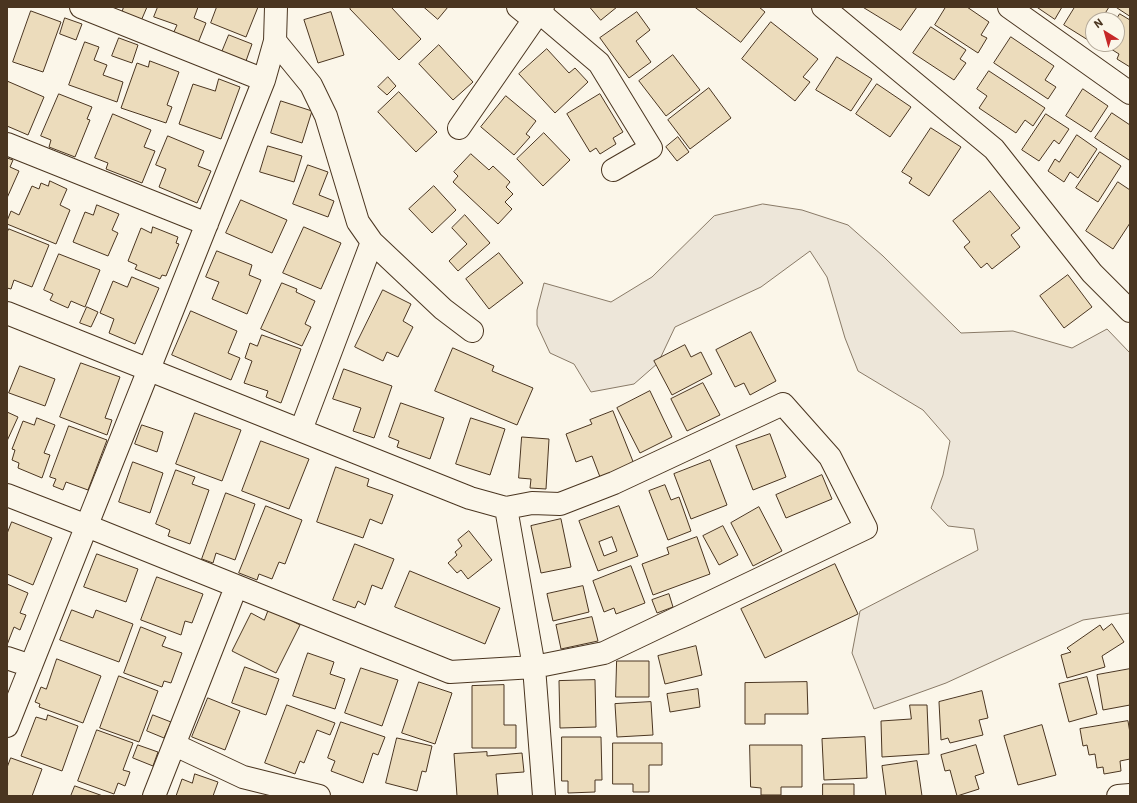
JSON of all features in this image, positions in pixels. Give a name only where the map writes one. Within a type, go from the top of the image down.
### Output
[{"type":"street","points":[[81,7],[264,80]]},
{"type":"street","points":[[7,726],[264,80],[275,41],[276,7]]},
{"type":"street","points":[[823,7],[994,148],[1092,273],[1130,311]]},
{"type":"street","points":[[1009,7],[1130,93]]},
{"type":"street","points":[[459,128],[533,12],[599,63],[651,148],[613,170]]},
{"type":"street","points":[[275,41],[311,85],[326,116],[358,222],[372,242],[443,309],[472,332]]},
{"type":"street","points":[[7,144],[207,224]]},
{"type":"street","points":[[301,430],[372,242]]},
{"type":"street","points":[[7,313],[470,498],[506,508],[532,503],[560,504],[614,483],[783,404],[830,457],[866,528],[604,653],[534,667],[450,672],[7,495]]},
{"type":"street","points":[[506,508],[534,667],[544,796]]},
{"type":"street","points":[[154,796],[236,587]]},
{"type":"street","points":[[7,658],[31,666]]},
{"type":"street","points":[[175,745],[243,778],[319,796]]},
{"type":"street","points":[[1118,796],[1130,795]]},
{"type":"shaded area","points":[[763,204],[802,210],[848,225],[883,256],[961,333],[1013,331],[1072,348],[1107,329],[1130,353],[1130,613],[1083,620],[946,683],[874,709],[852,653],[860,611],[978,550],[974,529],[948,526],[931,508],[943,475],[950,441],[923,410],[858,371],[845,338],[827,277],[810,251],[761,287],[675,327],[658,363],[634,384],[591,392],[574,364],[550,353],[537,325],[537,310],[544,283],[611,302],[652,277],[714,216]]},
{"type":"building","points":[[124,7],[147,7],[141,21],[122,13]]},
{"type":"building","points":[[158,7],[198,7],[194,18],[206,23],[198,43],[173,34],[177,25],[154,17]]},
{"type":"building","points":[[217,7],[258,7],[246,37],[211,23]]},
{"type":"building","points":[[352,7],[391,7],[421,39],[399,60],[350,9]]},
{"type":"building","points":[[424,7],[448,7],[438,19]]},
{"type":"building","points":[[590,7],[617,7],[601,20]]},
{"type":"building","points":[[695,7],[759,7],[765,12],[741,42]]},
{"type":"building","points":[[863,7],[917,7],[901,30]]},
{"type":"building","points":[[946,7],[967,7],[989,22],[981,35],[987,38],[978,53],[935,25]]},
{"type":"building","points":[[1037,7],[1062,7],[1055,19]]},
{"type":"building","points":[[1075,7],[1109,7],[1106,12],[1085,12],[1085,38],[1064,25]]},
{"type":"building","points":[[1116,7],[1130,7],[1130,16]]},
{"type":"building","points":[[31,11],[61,22],[43,72],[13,62]]},
{"type":"building","points":[[331,12],[344,55],[318,63],[304,20]]},
{"type":"building","points":[[637,12],[650,30],[636,41],[651,62],[629,78],[600,38]]},
{"type":"building","points":[[1125,17],[1130,20],[1130,67],[1117,59],[1119,54],[1116,52],[1125,52]]},
{"type":"building","points":[[65,18],[82,24],[76,40],[60,34]]},
{"type":"building","points":[[771,22],[818,59],[803,77],[810,82],[795,101],[742,59]]},
{"type":"building","points":[[931,27],[966,50],[960,59],[966,63],[954,80],[913,53]]},
{"type":"building","points":[[229,35],[252,44],[246,61],[222,52]]},
{"type":"building","points":[[1011,37],[1054,66],[1045,80],[1056,87],[1048,99],[994,63]]},
{"type":"building","points":[[119,38],[138,45],[132,63],[112,56]]},
{"type":"building","points":[[85,42],[99,47],[94,60],[107,65],[103,75],[123,82],[117,102],[69,85]]},
{"type":"building","points":[[439,45],[473,82],[453,100],[419,64]]},
{"type":"building","points":[[547,49],[569,73],[575,68],[588,82],[555,113],[519,74]]},
{"type":"building","points":[[673,55],[700,90],[666,116],[639,81]]},
{"type":"building","points":[[837,57],[872,79],[851,111],[816,90]]},
{"type":"building","points":[[150,61],[179,72],[167,105],[172,107],[166,123],[121,108],[137,63],[148,67]]},
{"type":"building","points":[[989,71],[1045,108],[1033,126],[1025,120],[1016,133],[979,108],[987,96],[977,89]]},
{"type":"building","points":[[388,77],[396,86],[387,95],[378,87]]},
{"type":"building","points":[[219,79],[240,87],[221,139],[179,124],[193,84],[215,91]]},
{"type":"building","points":[[7,81],[44,97],[28,135],[7,126]]},
{"type":"building","points":[[877,84],[911,107],[890,137],[856,114]]},
{"type":"building","points":[[709,88],[731,118],[690,149],[668,120]]},
{"type":"building","points":[[1083,89],[1108,106],[1091,132],[1066,116]]},
{"type":"building","points":[[399,92],[437,132],[416,152],[378,112]]},
{"type":"building","points":[[59,94],[92,107],[87,119],[90,120],[75,157],[49,147],[51,140],[41,136]]},
{"type":"building","points":[[600,94],[623,132],[613,138],[616,144],[600,154],[596,148],[590,152],[567,114]]},
{"type":"building","points":[[506,96],[536,121],[526,134],[530,137],[514,155],[481,127]]},
{"type":"building","points":[[281,101],[312,111],[302,143],[271,133]]},
{"type":"building","points":[[1112,113],[1130,125],[1129,160],[1095,138]]},
{"type":"building","points":[[113,114],[151,130],[144,147],[155,151],[142,183],[106,169],[108,163],[95,158]]},
{"type":"building","points":[[1046,114],[1069,129],[1059,144],[1054,140],[1039,161],[1022,150]]},
{"type":"building","points":[[931,128],[961,147],[929,196],[909,183],[912,178],[902,172]]},
{"type":"building","points":[[544,133],[570,160],[543,186],[517,159]]},
{"type":"building","points":[[1077,135],[1097,149],[1078,178],[1070,172],[1064,182],[1048,171],[1055,159],[1059,162]]},
{"type":"building","points":[[168,136],[204,151],[198,166],[211,171],[197,203],[159,187],[166,169],[156,165]]},
{"type":"building","points":[[678,137],[689,152],[677,161],[666,147]]},
{"type":"building","points":[[268,146],[302,156],[294,182],[260,172]]},
{"type":"building","points":[[1100,152],[1121,166],[1098,202],[1076,188]]},
{"type":"building","points":[[471,154],[489,170],[493,166],[510,182],[506,187],[513,194],[505,202],[512,209],[498,224],[453,182],[458,176],[454,172]]},
{"type":"building","points":[[7,158],[13,160],[10,167],[19,171],[7,198]]},
{"type":"building","points":[[308,165],[328,172],[319,195],[334,201],[328,217],[293,204]]},
{"type":"building","points":[[50,181],[67,189],[60,205],[70,210],[56,244],[7,224],[11,211],[19,215],[32,186],[39,189],[41,183],[48,186]]},
{"type":"building","points":[[1118,182],[1130,190],[1130,223],[1113,249],[1086,231]]},
{"type":"building","points":[[434,186],[456,210],[432,233],[409,209]]},
{"type":"building","points":[[990,191],[1020,228],[1011,235],[1020,247],[992,269],[987,263],[981,268],[964,247],[970,242],[953,221]]},
{"type":"building","points":[[241,200],[287,220],[272,253],[226,233]]},
{"type":"building","points":[[97,205],[119,214],[112,230],[118,233],[108,256],[73,242],[85,212],[93,215]]},
{"type":"building","points":[[465,215],[490,243],[458,271],[449,261],[467,244],[452,228]]},
{"type":"building","points":[[153,227],[178,237],[176,243],[179,244],[166,276],[162,275],[160,279],[135,269],[137,265],[128,261],[141,228],[151,233]]},
{"type":"building","points":[[304,227],[341,243],[321,289],[283,273]]},
{"type":"building","points":[[9,229],[49,245],[32,287],[14,280],[11,289],[7,288],[7,233]]},
{"type":"building","points":[[217,251],[252,265],[249,275],[261,280],[247,314],[212,299],[219,282],[206,277]]},
{"type":"building","points":[[499,253],[523,283],[489,309],[466,279]]},
{"type":"building","points":[[59,254],[100,270],[85,307],[71,301],[68,308],[50,300],[53,294],[44,290]]},
{"type":"building","points":[[1068,275],[1092,307],[1064,328],[1040,296]]},
{"type":"building","points":[[132,277],[159,288],[135,344],[109,333],[114,319],[100,313],[113,281],[127,287]]},
{"type":"building","points":[[282,283],[297,289],[296,292],[315,301],[305,324],[311,327],[302,346],[261,329]]},
{"type":"building","points":[[383,290],[411,304],[403,321],[413,327],[398,357],[387,352],[383,361],[355,347]]},
{"type":"building","points":[[87,307],[98,312],[91,327],[80,323]]},
{"type":"building","points":[[191,311],[237,331],[228,353],[240,358],[231,380],[172,355]]},
{"type":"building","points":[[751,332],[776,381],[750,395],[744,383],[735,387],[716,350]]},
{"type":"building","points":[[262,335],[301,349],[281,403],[266,397],[268,391],[244,383],[252,361],[245,358],[250,343],[257,346]]},
{"type":"building","points":[[685,345],[691,357],[701,352],[712,374],[672,395],[654,361]]},
{"type":"building","points":[[453,348],[494,366],[492,371],[533,388],[517,425],[435,391]]},
{"type":"building","points":[[81,363],[120,377],[105,418],[112,420],[107,435],[60,417]]},
{"type":"building","points":[[20,366],[55,379],[45,406],[9,393]]},
{"type":"building","points":[[344,369],[392,386],[374,438],[353,431],[361,408],[333,399]]},
{"type":"building","points":[[703,383],[720,415],[687,431],[671,399]]},
{"type":"building","points":[[650,391],[672,437],[640,453],[617,408]]},
{"type":"building","points":[[401,403],[444,418],[430,459],[397,447],[399,441],[389,437]]},
{"type":"building","points":[[613,411],[634,464],[600,477],[592,456],[576,462],[566,434],[592,424],[590,420]]},
{"type":"building","points":[[7,412],[18,417],[7,441]]},
{"type":"building","points":[[195,413],[241,430],[222,481],[176,464]]},
{"type":"building","points":[[37,418],[55,425],[44,453],[50,455],[42,478],[18,468],[19,463],[12,460],[15,450],[12,449],[23,421],[34,425]]},
{"type":"building","points":[[471,418],[505,429],[490,475],[456,464]]},
{"type":"building","points":[[142,425],[163,432],[157,452],[135,444]]},
{"type":"building","points":[[69,426],[107,440],[88,490],[66,482],[63,490],[53,486],[56,479],[50,477]]},
{"type":"building","points":[[770,434],[786,477],[753,490],[736,446]]},
{"type":"building","points":[[522,437],[549,439],[546,489],[530,488],[531,479],[519,478]]},
{"type":"building","points":[[261,441],[309,459],[289,509],[242,491]]},
{"type":"building","points":[[710,460],[727,505],[691,519],[674,474]]},
{"type":"building","points":[[133,462],[163,473],[150,513],[119,502]]},
{"type":"building","points":[[336,467],[369,479],[367,486],[393,495],[382,524],[370,519],[363,538],[317,522]]},
{"type":"building","points":[[176,470],[195,477],[192,484],[209,490],[190,544],[168,536],[170,530],[156,524]]},
{"type":"building","points":[[822,475],[832,499],[786,518],[776,495]]},
{"type":"building","points":[[665,485],[671,500],[679,497],[691,531],[668,540],[649,491]]},
{"type":"building","points":[[226,493],[255,504],[235,560],[216,553],[213,563],[202,559]]},
{"type":"building","points":[[266,506],[302,520],[285,564],[279,562],[272,579],[259,574],[257,580],[239,573]]},
{"type":"building","points":[[619,506],[638,556],[598,571],[579,521]],"holes":[[[612,537],[617,551],[604,556],[599,542]]]},
{"type":"building","points":[[759,507],[782,551],[753,566],[731,523]]},
{"type":"building","points":[[561,519],[571,567],[541,573],[531,526]]},
{"type":"building","points":[[12,522],[52,538],[33,585],[7,574],[7,534]]},
{"type":"building","points":[[723,526],[738,555],[719,565],[703,536]]},
{"type":"building","points":[[469,531],[492,560],[468,579],[461,570],[457,573],[448,563],[457,555],[455,552],[462,546],[458,540]]},
{"type":"building","points":[[697,537],[710,574],[653,595],[642,564],[669,554],[667,548]]},
{"type":"building","points":[[355,544],[394,559],[382,589],[372,585],[365,605],[358,601],[355,608],[333,600]]},
{"type":"building","points":[[97,554],[138,569],[126,602],[84,587]]},
{"type":"building","points":[[835,564],[858,614],[765,658],[741,609]]},
{"type":"building","points":[[631,566],[645,603],[616,614],[614,608],[604,612],[593,581]]},
{"type":"building","points":[[410,571],[500,608],[485,644],[395,607]]},
{"type":"building","points":[[157,577],[203,594],[192,623],[185,621],[181,635],[141,620]]},
{"type":"building","points":[[7,584],[28,593],[20,613],[26,615],[20,630],[14,627],[7,645]]},
{"type":"building","points":[[583,586],[589,612],[553,621],[547,594]]},
{"type":"building","points":[[669,594],[673,607],[657,613],[652,600]]},
{"type":"building","points":[[269,609],[300,625],[276,673],[232,651],[251,613],[264,620]]},
{"type":"building","points":[[72,610],[93,618],[96,610],[133,624],[119,662],[60,640]]},
{"type":"building","points":[[592,617],[598,641],[561,649],[556,625]]},
{"type":"building","points":[[1112,624],[1124,642],[1102,656],[1105,667],[1067,678],[1061,655],[1071,652],[1067,648],[1100,625],[1103,630]]},
{"type":"building","points":[[141,627],[166,637],[162,646],[182,653],[171,683],[164,681],[162,687],[124,673]]},
{"type":"building","points":[[696,646],[702,675],[665,684],[658,656]]},
{"type":"building","points":[[308,653],[334,662],[330,674],[345,679],[335,709],[293,696]]},
{"type":"building","points":[[57,659],[101,676],[83,723],[39,707],[40,704],[35,702],[41,687],[46,689]]},
{"type":"building","points":[[617,661],[649,661],[649,697],[616,697]]},
{"type":"building","points":[[245,667],[279,679],[266,715],[232,703]]},
{"type":"building","points":[[361,668],[398,680],[382,726],[345,713]]},
{"type":"building","points":[[1130,669],[1130,705],[1103,710],[1097,675]]},
{"type":"building","points":[[119,676],[158,691],[139,742],[100,728]]},
{"type":"building","points":[[1087,677],[1097,714],[1069,722],[1059,684]]},
{"type":"building","points":[[595,680],[596,727],[560,728],[559,681]]},
{"type":"building","points":[[419,682],[452,693],[435,744],[402,733]]},
{"type":"building","points":[[807,682],[808,714],[765,714],[765,724],[745,724],[745,683]]},
{"type":"building","points":[[504,685],[504,725],[516,725],[516,748],[472,748],[472,686]]},
{"type":"building","points":[[698,689],[700,707],[670,712],[667,694]]},
{"type":"building","points":[[982,691],[988,718],[979,720],[983,735],[950,743],[948,738],[941,740],[939,702]]},
{"type":"building","points":[[208,698],[240,711],[225,750],[192,737]]},
{"type":"building","points":[[651,702],[653,735],[617,737],[615,704]]},
{"type":"building","points":[[287,705],[335,723],[330,735],[317,730],[304,763],[300,761],[295,774],[265,763]]},
{"type":"building","points":[[910,705],[927,705],[929,754],[882,757],[881,721],[911,719]]},
{"type":"building","points":[[48,715],[78,726],[62,771],[21,756],[36,717],[46,720]]},
{"type":"building","points":[[153,715],[171,722],[164,738],[147,731]]},
{"type":"building","points":[[1128,721],[1130,733],[1130,759],[1120,761],[1121,771],[1104,774],[1103,767],[1097,768],[1095,754],[1089,755],[1087,745],[1083,746],[1080,729]]},
{"type":"building","points":[[341,722],[385,737],[378,755],[373,753],[363,783],[331,771],[335,761],[328,758]]},
{"type":"building","points":[[1042,725],[1056,775],[1018,785],[1004,736]]},
{"type":"building","points":[[97,730],[133,743],[123,770],[130,772],[125,786],[118,783],[114,794],[78,781]]},
{"type":"building","points":[[562,737],[601,737],[602,780],[595,780],[595,792],[568,793],[568,781],[562,781]]},
{"type":"building","points":[[865,737],[867,778],[824,780],[822,739]]},
{"type":"building","points":[[397,738],[432,746],[426,772],[422,771],[417,791],[386,783]]},
{"type":"building","points":[[613,743],[662,743],[662,765],[649,765],[649,792],[633,792],[633,784],[613,784]]},
{"type":"building","points":[[138,745],[158,752],[153,766],[133,758]]},
{"type":"building","points":[[750,745],[802,745],[802,787],[781,787],[781,795],[761,795],[761,788],[751,787]]},
{"type":"building","points":[[976,745],[984,773],[975,776],[979,789],[957,796],[950,770],[945,771],[941,755]]},
{"type":"building","points":[[487,752],[487,756],[522,753],[524,772],[496,774],[498,796],[457,796],[454,754]]},
{"type":"building","points":[[11,758],[42,769],[32,796],[7,796],[7,768]]},
{"type":"building","points":[[917,761],[922,796],[886,796],[882,766]]},
{"type":"building","points":[[195,774],[218,782],[213,796],[176,796],[182,779],[192,783]]},
{"type":"building","points":[[823,784],[854,784],[854,796],[823,796]]},
{"type":"building","points":[[75,786],[103,796],[71,796]]}]
